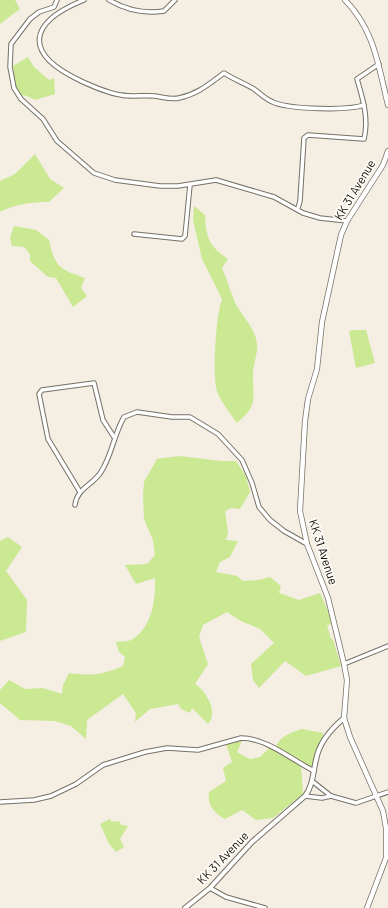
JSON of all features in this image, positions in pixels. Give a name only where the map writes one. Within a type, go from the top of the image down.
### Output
[{"type":"main road","points":[[345,0],[364,23],[377,54],[388,105]]},
{"type":"main road","name":"KK 31 Avenue","points":[[344,718],[347,680],[344,664],[328,598],[307,544],[300,511],[305,421],[308,399],[317,369],[322,322],[341,235],[346,221],[374,181],[388,152]]},
{"type":"main road","points":[[344,718],[350,737],[383,811],[386,828],[387,861],[367,908]]},
{"type":"street","points":[[56,0],[54,7],[39,12],[30,19],[11,44],[10,67],[16,93],[28,106],[44,119],[58,141],[98,175],[115,180],[160,186],[190,185],[216,180],[274,197],[303,213],[320,218],[346,221]]},
{"type":"street","points":[[84,0],[70,6],[49,20],[40,35],[40,43],[41,50],[48,61],[70,76],[93,86],[122,95],[178,98],[201,91],[224,73],[253,89],[269,100],[282,105],[355,108],[364,105]]},
{"type":"street","points":[[109,0],[124,8],[145,12],[164,11],[175,0]]},
{"type":"street","points":[[298,208],[300,201],[304,138],[308,135],[364,140],[366,131],[364,105],[357,79],[379,64]]},
{"type":"street","points":[[134,234],[182,239],[185,236],[190,185]]},
{"type":"street","points":[[80,492],[48,439],[39,394],[42,390],[50,388],[94,383],[102,420],[114,437]]},
{"type":"street","points":[[75,505],[76,498],[80,492],[100,474],[107,463],[114,437],[124,417],[131,413],[195,419],[218,434],[242,460],[252,483],[259,507],[270,520],[284,531],[307,544]]},
{"type":"street","points":[[344,664],[388,646]]},
{"type":"street","name":"KK 31 Avenue","points":[[185,908],[210,888],[252,842],[305,796],[312,781],[316,758],[325,737],[344,718]]},
{"type":"street","points":[[0,802],[34,800],[51,796],[76,784],[103,766],[145,752],[167,748],[198,750],[241,738],[250,739],[266,745],[314,771]]},
{"type":"street","points":[[312,781],[331,796],[356,802],[376,794],[388,792]]},
{"type":"street","points":[[305,796],[322,798],[331,796]]},
{"type":"street","points":[[210,888],[226,897],[265,908]]},
{"type":"green space","points":[[0,0],[15,0],[20,9],[0,24]]},
{"type":"green space","points":[[28,57],[34,67],[49,80],[54,78],[55,94],[35,100],[24,95],[21,96],[15,85],[13,66]]},
{"type":"green space","points":[[35,154],[50,179],[64,188],[49,202],[24,204],[0,212],[0,181],[15,174]]},
{"type":"green space","points":[[194,206],[205,215],[206,230],[210,241],[217,250],[228,259],[222,268],[234,300],[256,338],[257,350],[253,371],[254,394],[252,405],[249,411],[237,423],[223,403],[217,391],[215,345],[222,299],[202,259],[193,220]]},
{"type":"green space","points":[[14,226],[36,230],[49,240],[56,262],[69,272],[85,278],[81,288],[87,296],[73,307],[56,278],[48,277],[30,261],[30,254],[24,247],[12,246],[10,238]]},
{"type":"green space","points":[[366,330],[375,363],[356,368],[349,331]]},
{"type":"green space","points":[[179,456],[222,461],[236,461],[246,476],[250,492],[240,509],[231,508],[225,511],[228,532],[226,540],[238,541],[230,557],[220,562],[216,572],[237,576],[243,581],[258,580],[270,577],[281,586],[279,593],[299,600],[320,593],[334,624],[327,625],[341,666],[306,676],[285,661],[259,688],[253,680],[251,664],[274,643],[260,629],[241,621],[227,612],[203,625],[199,637],[208,664],[195,684],[207,697],[212,708],[211,719],[208,724],[192,708],[190,713],[181,709],[178,704],[150,709],[135,722],[136,713],[123,694],[87,720],[86,739],[71,726],[55,721],[20,720],[0,703],[0,690],[9,680],[25,689],[43,688],[62,694],[63,685],[69,673],[97,674],[123,666],[125,657],[119,652],[116,642],[131,640],[144,628],[151,612],[155,595],[155,578],[136,584],[125,565],[147,564],[155,555],[153,540],[144,519],[144,482],[157,459]]},
{"type":"green space","points":[[8,537],[22,547],[6,571],[27,600],[26,632],[0,641],[0,541]]},
{"type":"green space","points":[[302,729],[323,733],[316,750],[317,753],[312,768],[276,748],[277,744],[282,738],[290,733]]},
{"type":"green space","points":[[242,741],[237,752],[250,759],[260,757],[270,747],[301,766],[303,794],[273,818],[256,820],[242,810],[225,819],[210,805],[209,792],[226,781],[223,768],[232,762],[226,744]]},
{"type":"green space","points":[[110,819],[112,822],[119,821],[121,825],[128,826],[120,839],[124,847],[116,852],[109,844],[100,824]]}]
